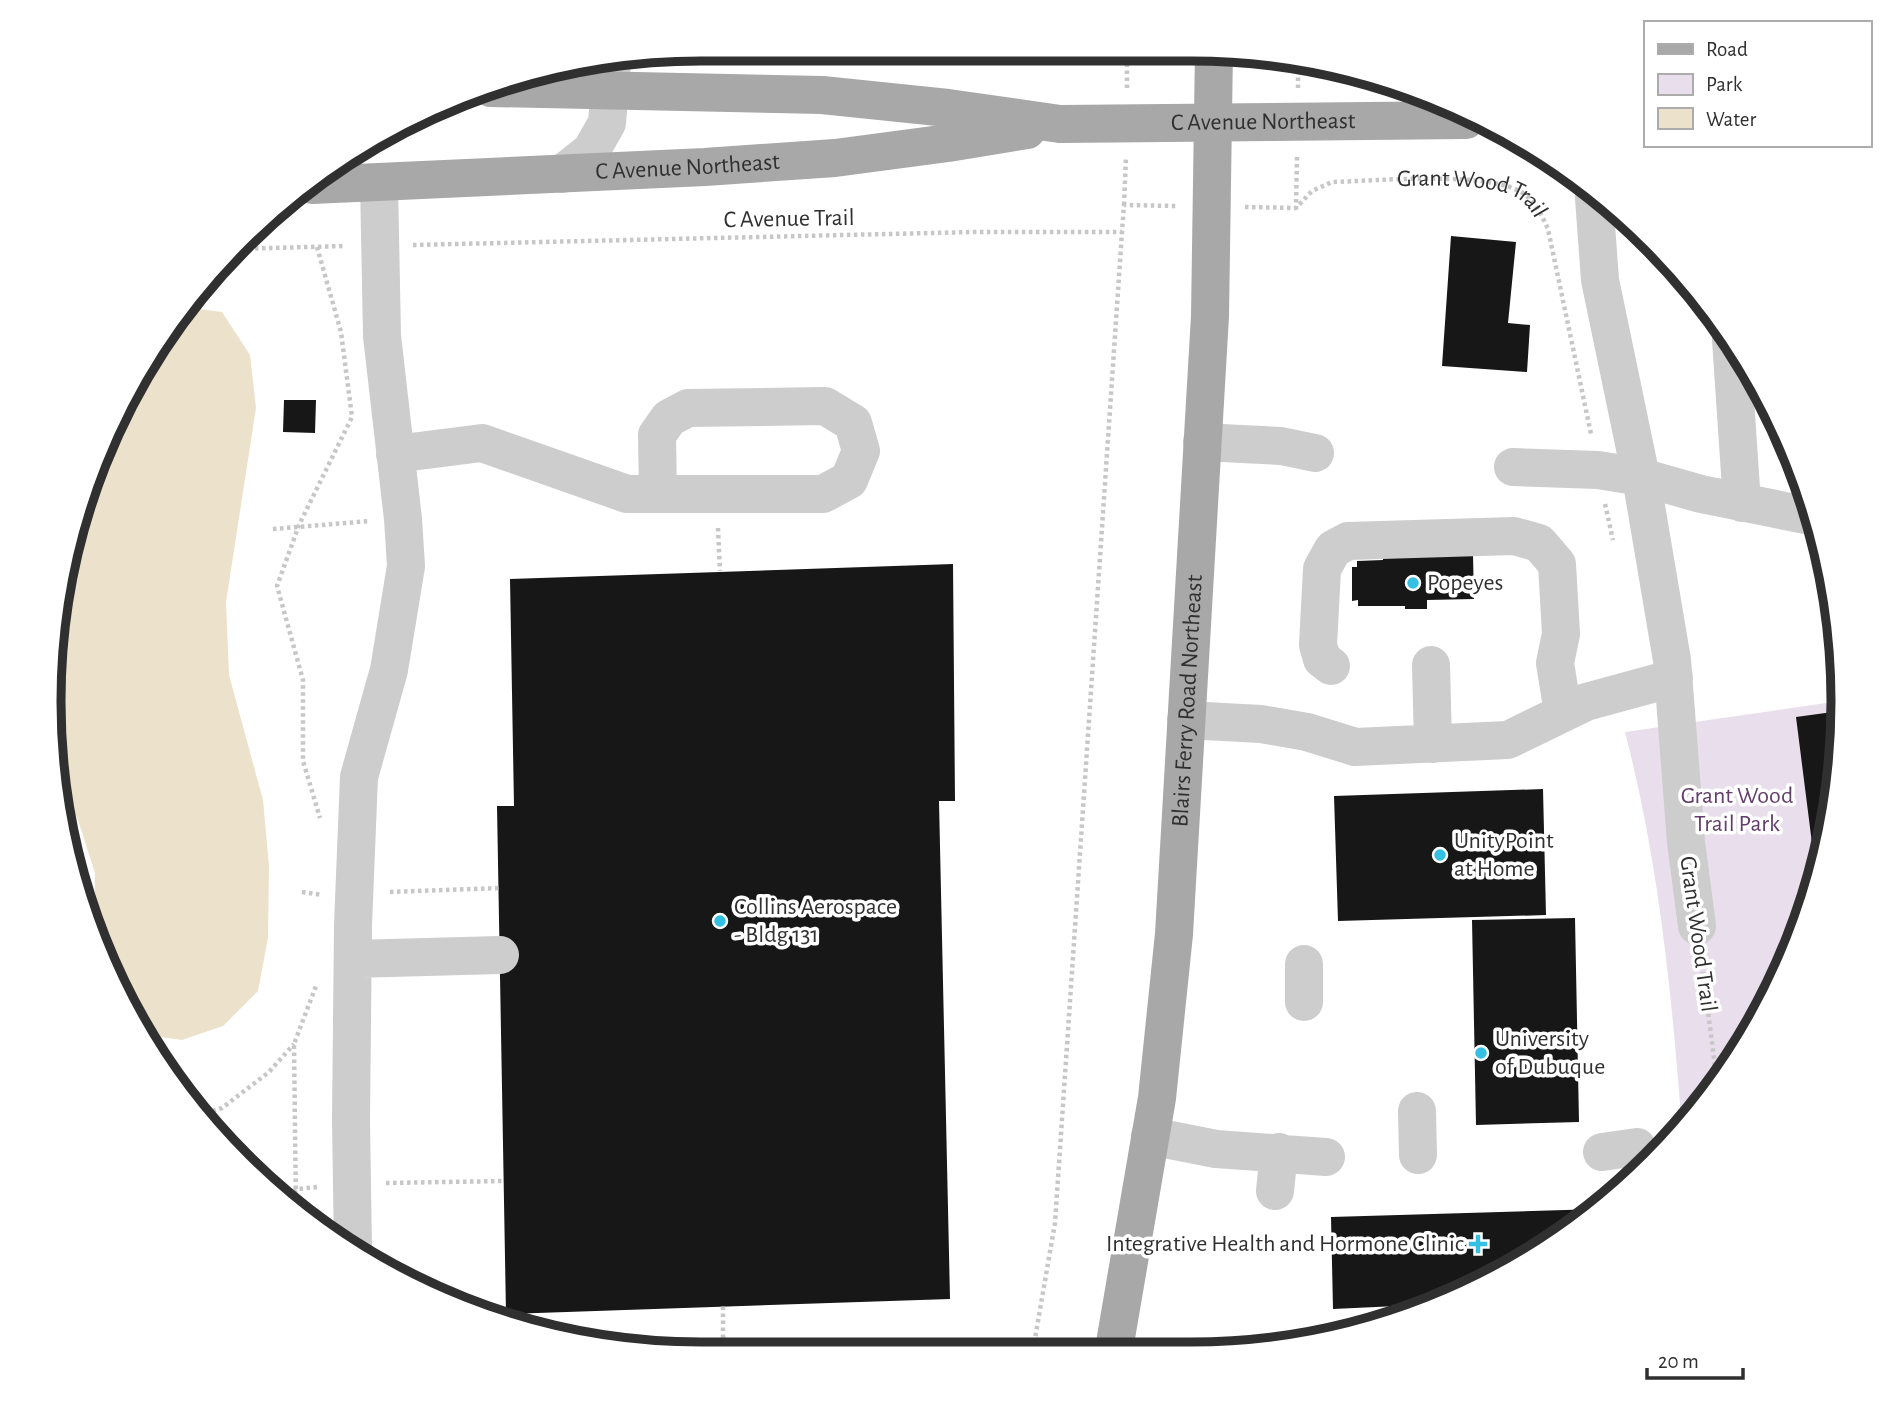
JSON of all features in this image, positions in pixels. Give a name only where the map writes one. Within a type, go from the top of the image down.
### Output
[{"type":"main road","name":"Blairs Ferry Road Northeast","points":[[1115,1342],[1157,1098],[1174,934],[1210,316],[1214,62]]},
{"type":"main road","name":"C Avenue Northeast","points":[[532,84],[612,75],[948,107],[1060,124]]},
{"type":"main road","name":"C Avenue Northeast","points":[[325,185],[705,167],[835,158],[1060,124],[1339,119],[1458,120]]},
{"type":"street","points":[[562,174],[590,151],[607,123],[612,75]]},
{"type":"street","points":[[353,1238],[353,959],[359,778],[389,670],[405,566],[403,519],[382,336],[379,183]]},
{"type":"street","name":"Grant Wood Trail","points":[[1595,206],[1603,293],[1641,477],[1673,669],[1686,842],[1697,926]]},
{"type":"street","points":[[1732,361],[1742,503]]},
{"type":"street","points":[[395,454],[482,443],[627,494],[659,494],[824,494],[849,480],[861,451],[853,423],[825,406],[688,408],[669,418],[657,435],[659,494]]},
{"type":"street","points":[[1202,442],[1281,446],[1315,453]]},
{"type":"street","points":[[1513,467],[1598,470],[1641,477],[1701,495],[1803,515]]},
{"type":"street","points":[[1331,666],[1322,659],[1318,645],[1322,569],[1333,549],[1348,541],[1514,536],[1539,543],[1557,564],[1561,634],[1547,663],[1563,713]]},
{"type":"street","points":[[1432,665],[1433,744]]},
{"type":"street","points":[[1186,720],[1261,724],[1307,732],[1356,747],[1508,740],[1586,702],[1673,669]]},
{"type":"street","points":[[353,959],[500,955]]},
{"type":"street","points":[[1304,964],[1304,1002]]},
{"type":"street","points":[[1417,1111],[1418,1155]]},
{"type":"street","points":[[1150,1136],[1216,1149],[1326,1157]]},
{"type":"street","points":[[1275,1191],[1279,1152]]},
{"type":"path","name":"Grant Wood Trail","points":[[1296,208],[1312,191],[1332,183],[1480,180],[1505,184],[1526,195],[1541,211],[1548,229],[1590,428]]},
{"type":"path","points":[[1282,208],[1296,208],[1297,182]]},
{"type":"path","points":[[1033,1342],[1055,1223],[1125,189]]},
{"type":"path","points":[[1124,205],[1149,205]]},
{"type":"path","name":"C Avenue Trail","points":[[404,246],[960,233],[1122,232]]},
{"type":"path","points":[[249,249],[349,246]]},
{"type":"path","points":[[317,247],[341,332],[352,417],[299,525],[277,586],[303,680],[303,761],[323,829]]},
{"type":"path","points":[[273,528],[403,519]]},
{"type":"path","points":[[707,524],[718,524],[720,571]]},
{"type":"path","points":[[302,892],[326,895],[499,888]]},
{"type":"path","name":"Grant Wood Trail","points":[[1697,926],[1715,1068]]},
{"type":"path","points":[[210,1112],[222,1108],[269,1072],[294,1044],[316,985]]},
{"type":"path","points":[[294,1044],[297,1197]]},
{"type":"path","points":[[292,1193],[297,1189],[352,1183],[504,1181]]},
{"type":"path","points":[[723,1306],[723,1342]]},
{"type":"green space","name":"Grant Wood Trail Park","points":[[1831,702],[1825,785],[1809,867],[1797,907],[1765,985],[1745,1022],[1723,1057],[1681,1113],[1674,1030],[1655,880],[1625,732]]},
{"type":"water","points":[[197,309],[222,312],[250,355],[256,408],[226,602],[229,675],[263,800],[269,866],[268,938],[258,991],[223,1026],[182,1040],[156,1036],[127,985],[95,907],[95,873],[77,817],[71,809],[67,785],[61,702],[67,618],[83,536],[110,456],[147,381]]},
{"type":"building","points":[[1451,236],[1516,242],[1508,323],[1530,325],[1527,372],[1442,366]]},
{"type":"building","points":[[284,400],[316,400],[315,433],[283,432]]},
{"type":"building","name":"Popeyes","points":[[1383,553],[1473,555],[1474,599],[1427,600],[1427,609],[1358,606],[1358,600],[1352,601],[1352,567],[1357,567],[1357,561],[1383,560]]},
{"type":"building","name":"Collins Aerospace - Bldg 131","points":[[953,564],[955,801],[939,801],[950,1299],[515,1314],[506,1311],[497,806],[514,806],[510,579]]},
{"type":"building","points":[[1830,712],[1825,785],[1813,850],[1796,717]]},
{"type":"building","name":"UnityPoint at Home","points":[[1543,789],[1546,915],[1338,921],[1334,796]]},
{"type":"building","points":[[1575,918],[1579,1122],[1476,1125],[1472,920]]},
{"type":"building","points":[[1579,1210],[1511,1256],[1436,1293],[1402,1306],[1333,1309],[1331,1217]]},
{"type":"place","name":"Popeyes","points":[[1413,583]]},
{"type":"place","name":"UnityPoint at Home","points":[[1440,855]]},
{"type":"place","name":"Collins Aerospace - Bldg 131","points":[[720,921]]},
{"type":"place","name":"University of Dubuque","points":[[1481,1053]]},
{"type":"place","name":"Integrative Health and Hormone Clinic","points":[[1478,1244]]}]
